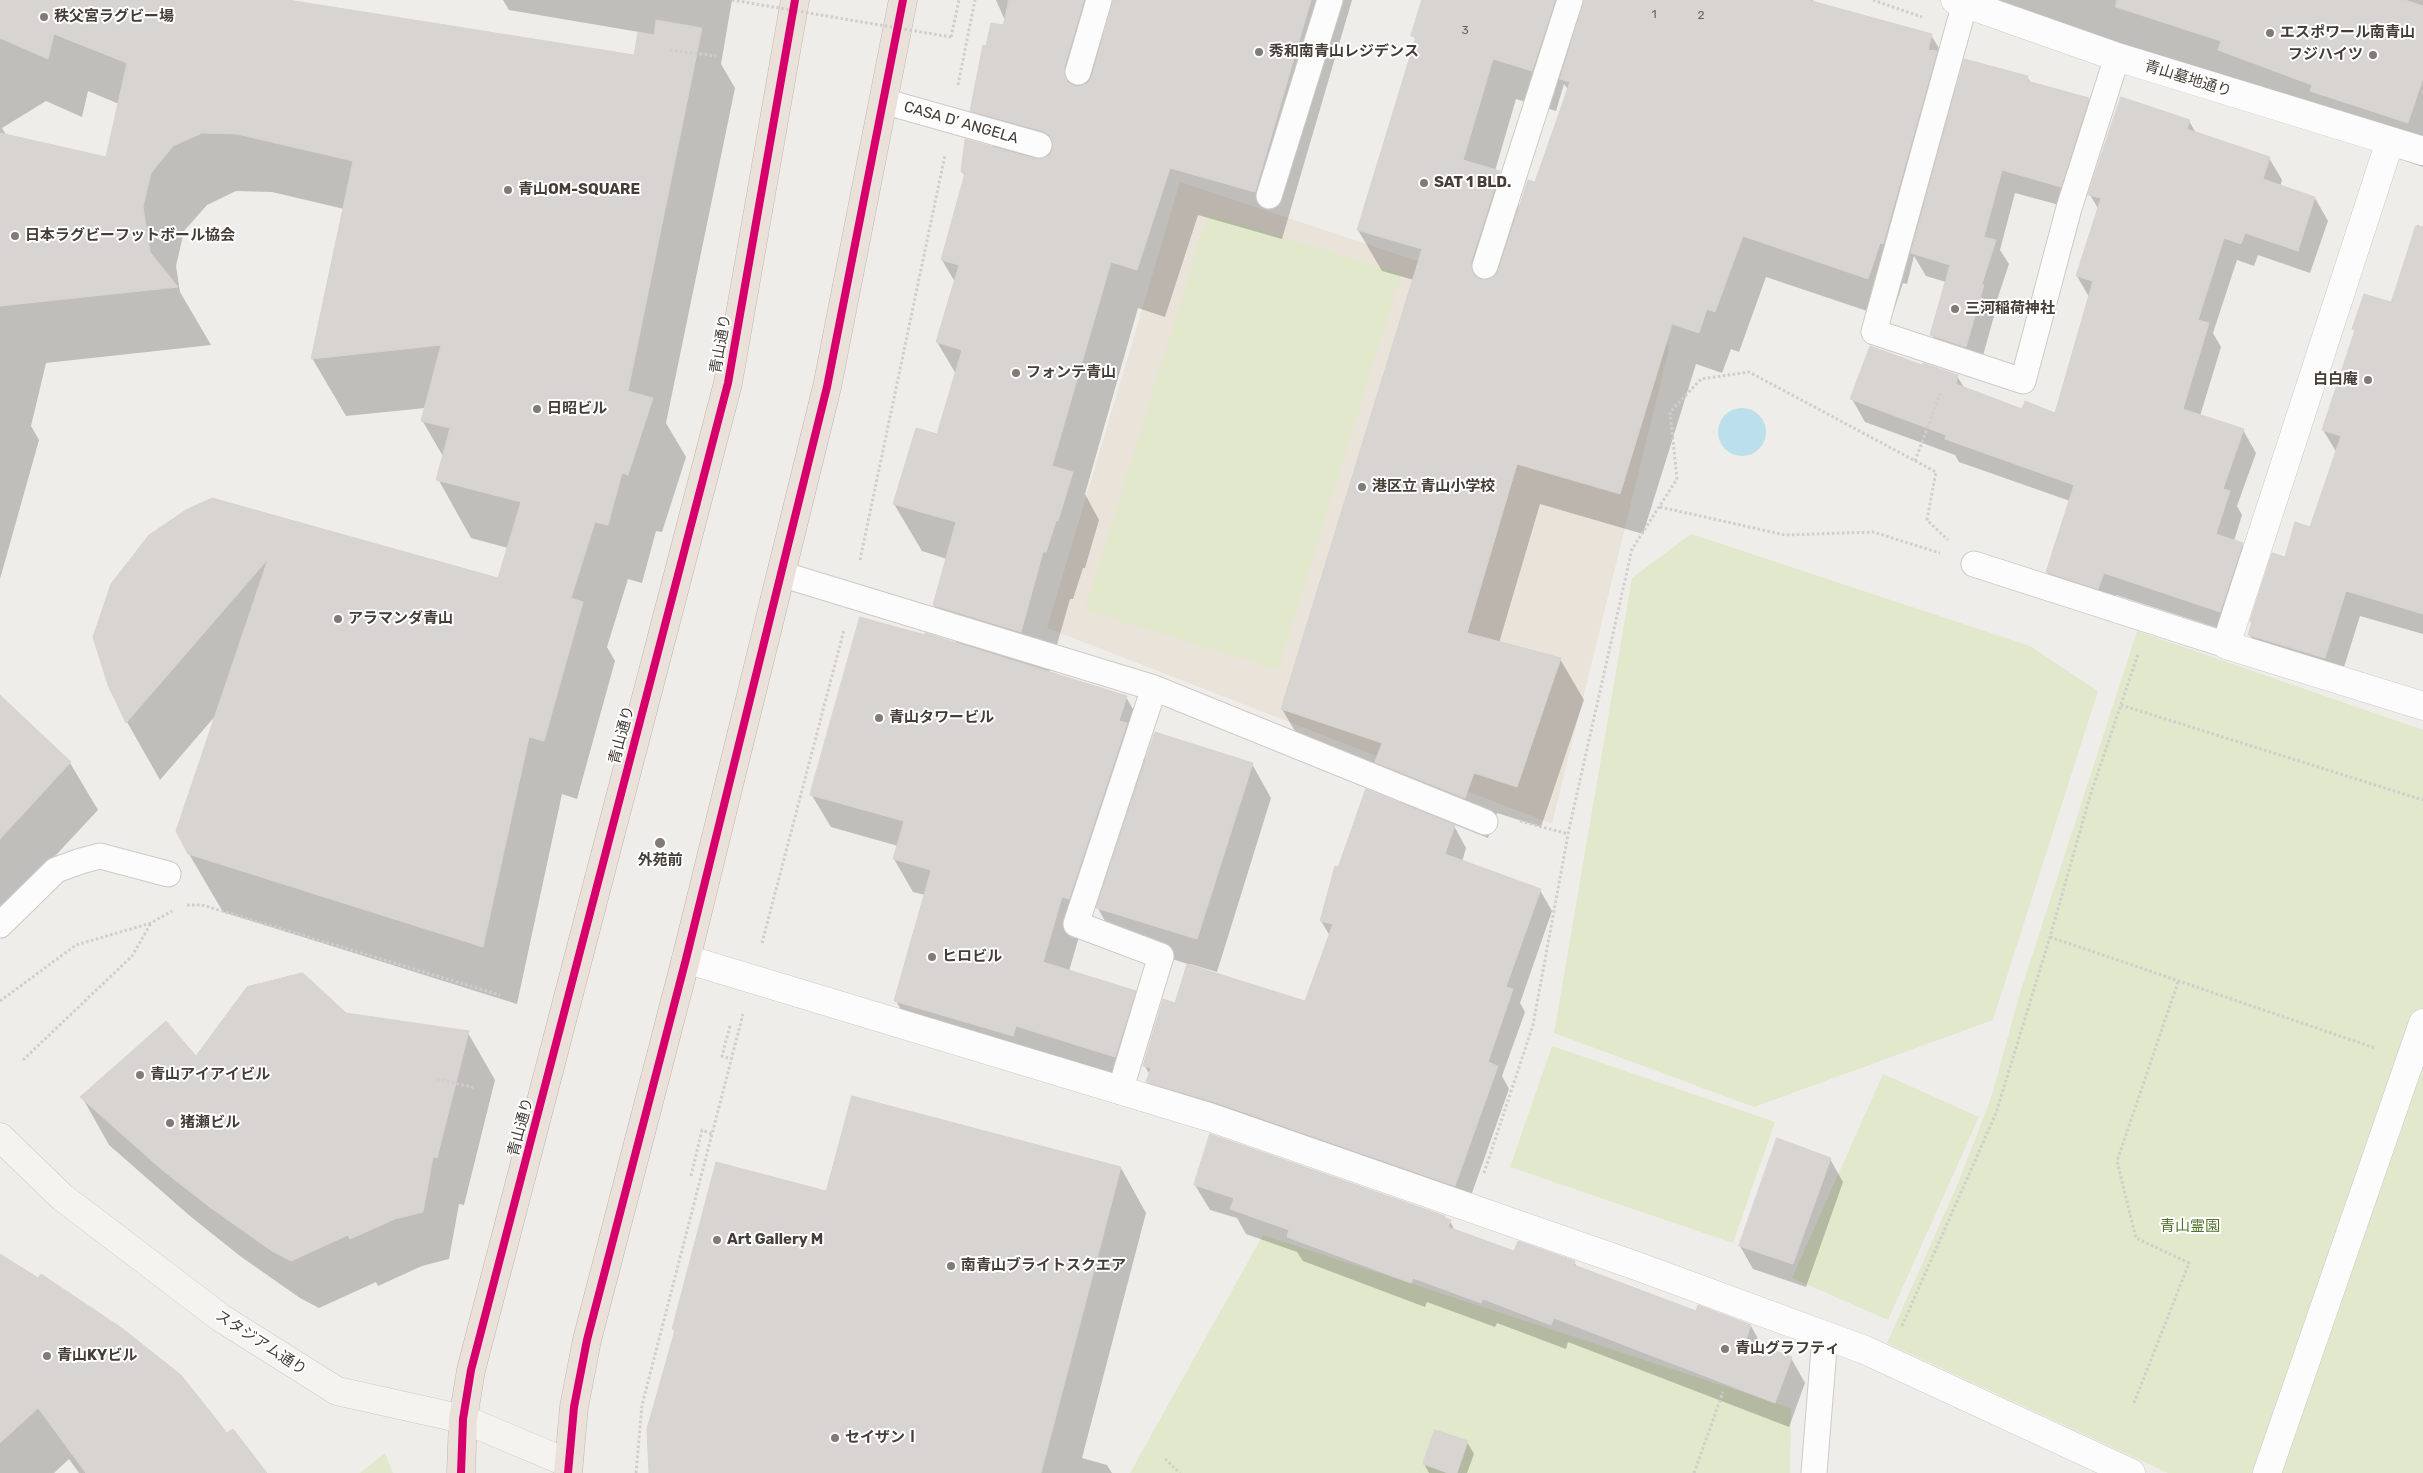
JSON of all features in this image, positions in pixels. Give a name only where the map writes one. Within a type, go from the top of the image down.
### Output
[{"type":"highway","name":"青山通り","points":[[462,1473],[463,1419],[471,1370],[728,383],[795,0]]},
{"type":"highway","points":[[568,1468],[574,1407],[587,1340],[686,959],[827,387],[903,0]]},
{"type":"street","name":"青山墓地通り","points":[[1960,2],[2117,57],[2423,151]]},
{"type":"street","points":[[2390,141],[2226,645],[2423,706]]},
{"type":"street","points":[[686,959],[1212,1118],[1634,1265],[1887,1361],[2131,1473]]},
{"type":"street","points":[[2267,1473],[2423,1023]]},
{"type":"street","name":"スタジアム通り","points":[[0,1137],[62,1197],[213,1312],[336,1391],[463,1419],[568,1468]]},
{"type":"lane","points":[[1078,72],[1099,0]]},
{"type":"lane","points":[[1269,196],[1330,0]]},
{"type":"lane","points":[[1485,266],[1570,0]]},
{"type":"lane","points":[[1960,2],[1874,332],[2023,381],[2069,208],[2117,57]]},
{"type":"lane","name":"CASA D’ ANGELA","points":[[883,100],[1039,145]]},
{"type":"lane","points":[[1974,564],[2226,645]]},
{"type":"lane","points":[[781,574],[1154,688],[1485,822]]},
{"type":"lane","points":[[1120,1091],[1161,956],[1076,924],[1154,688]]},
{"type":"lane","points":[[0,925],[56,870],[81,861],[100,856],[168,874]]},
{"type":"lane","points":[[1814,1473],[1825,1336]]},
{"type":"path","points":[[732,0],[951,38],[959,0]]},
{"type":"path","points":[[859,563],[975,0]]},
{"type":"path","points":[[670,50],[716,56]]},
{"type":"path","points":[[1915,461],[1954,358]]},
{"type":"path","points":[[1472,1209],[1533,1025],[1568,834],[1632,549],[1677,479],[1670,412],[1701,379],[1749,372],[1936,472],[1927,520],[1974,564]]},
{"type":"path","points":[[1660,507],[1785,534],[1873,532],[1974,564]]},
{"type":"path","points":[[1887,1361],[1996,1113],[2050,937],[2090,796],[2150,620]]},
{"type":"path","points":[[636,1473],[642,1405],[846,622]]},
{"type":"path","points":[[2121,705],[2423,800]]},
{"type":"path","points":[[1485,822],[1496,814],[1568,834]]},
{"type":"path","points":[[181,905],[202,905],[500,995]]},
{"type":"path","points":[[0,1001],[76,945],[151,923],[174,910]]},
{"type":"path","points":[[23,1060],[132,956],[151,923]]},
{"type":"path","points":[[2050,937],[2410,1060]]},
{"type":"path","points":[[2134,1403],[2189,1263],[2136,1238],[2117,1161],[2178,982]]},
{"type":"path","points":[[730,1026],[722,1056],[732,1059]]},
{"type":"path","points":[[437,1079],[476,1088]]},
{"type":"path","points":[[691,1176],[702,1130],[712,1134]]},
{"type":"path","points":[[1694,1473],[1723,1392]]},
{"type":"path","points":[[1165,1459],[1180,1473]]},
{"type":"shaded area","name":"港区立 青山小学校","points":[[1180,182],[1670,345],[1552,824],[1047,628]]},
{"type":"green space","points":[[1208,214],[1401,274],[1278,669],[1085,610]]},
{"type":"green space","points":[[1691,534],[2030,646],[2098,691],[1993,1020],[1754,1107],[1554,1033],[1632,578]]},
{"type":"green space","name":"青山霊園","points":[[2137,631],[2423,730],[2423,1473],[2168,1473],[1887,1343],[1958,1183],[1991,1098],[2020,993]]},
{"type":"green space","points":[[1552,1046],[1775,1122],[1733,1243],[1510,1167]]},
{"type":"green space","points":[[1883,1074],[1979,1117],[1888,1320],[1792,1278]]},
{"type":"green space","points":[[1263,1235],[1791,1408],[1790,1473],[1130,1473]]},
{"type":"green space","points":[[385,1453],[393,1473],[360,1473]]},
{"type":"water","points":[[1737,408],[1747,408],[1759,415],[1766,427],[1766,437],[1759,449],[1747,456],[1737,456],[1729,452],[1722,445],[1718,437],[1718,427],[1722,419],[1729,412]]},
{"type":"building","points":[[0,0],[288,0],[634,55],[638,32],[654,35],[656,20],[702,28],[628,391],[653,398],[628,475],[622,473],[608,525],[595,522],[571,598],[583,602],[544,741],[529,737],[483,947],[188,854],[176,831],[268,559],[126,723],[108,685],[93,637],[111,584],[149,535],[186,510],[212,498],[498,578],[521,502],[436,480],[450,428],[421,421],[441,345],[311,359],[353,161],[237,134],[202,133],[173,146],[151,173],[143,207],[150,252],[178,287],[0,306],[0,133],[106,157],[127,63],[54,34],[48,59],[0,38]]},
{"type":"building","points":[[1009,0],[1084,0],[1064,68],[1067,82],[1074,86],[1081,86],[1088,83],[1092,76],[1113,0],[1311,0],[1255,192],[1170,168],[1137,270],[1111,262],[1052,466],[1073,472],[1058,521],[1056,521],[1046,552],[1043,552],[1021,632],[933,605],[956,522],[893,504],[916,428],[937,434],[962,350],[936,342],[959,265],[941,260],[965,173],[961,172],[965,139],[1036,159],[1049,156],[1053,148],[1050,135],[1043,131],[970,111],[983,45],[986,46],[991,23],[1003,25]]},
{"type":"building","points":[[1422,0],[1555,0],[1532,71],[1493,59],[1463,160],[1500,171],[1471,262],[1474,275],[1481,280],[1494,277],[1498,271],[1528,180],[1535,182],[1570,82],[1560,79],[1584,0],[1808,0],[1932,34],[1928,50],[1937,51],[1883,244],[1880,243],[1868,279],[1743,236],[1715,312],[1707,309],[1699,333],[1672,324],[1620,494],[1517,464],[1467,633],[1561,658],[1517,787],[1474,773],[1465,798],[1375,762],[1382,743],[1281,709],[1422,249],[1357,230],[1416,37],[1411,36]]},
{"type":"building","points":[[2117,0],[2405,0],[2423,6],[2423,78],[2408,123],[2310,91],[2312,85],[2218,50],[2221,41],[2116,7]]},
{"type":"building","points":[[1964,59],[2028,76],[2027,81],[2089,98],[2061,187],[2002,170],[1984,237],[1996,240],[1982,284],[1984,285],[1966,347],[1930,335],[1950,265],[1911,253]]},
{"type":"building","points":[[2121,97],[2190,120],[2187,129],[2270,157],[2263,179],[2315,197],[2298,251],[2245,233],[2241,244],[2224,238],[2198,320],[2209,323],[2183,409],[2244,429],[2223,489],[2230,491],[2216,534],[2243,543],[2220,612],[2104,573],[2098,589],[2046,572],[2074,485],[1945,439],[1946,435],[1850,399],[1870,346],[1922,365],[1923,363],[1958,375],[1956,384],[2022,409],[2025,401],[2055,413],[2093,281],[2076,276],[2101,198],[2088,195]]},
{"type":"building","points":[[2416,226],[2423,227],[2423,614],[2346,591],[2325,658],[2248,635],[2252,622],[2250,621],[2272,553],[2285,557],[2295,522],[2310,527],[2341,436],[2322,430],[2355,330],[2352,329],[2364,294],[2391,302]]},
{"type":"building","points":[[860,617],[925,635],[925,633],[1127,696],[1119,721],[1127,723],[1069,899],[1062,897],[1043,962],[1136,991],[1115,1057],[1016,1026],[1013,1036],[894,1001],[931,870],[893,859],[904,821],[810,795]]},
{"type":"building","points":[[0,695],[71,762],[0,839]]},
{"type":"building","points":[[1155,732],[1253,763],[1197,939],[1096,908]]},
{"type":"building","points":[[1366,789],[1455,825],[1445,854],[1541,889],[1506,987],[1513,989],[1488,1062],[1498,1066],[1455,1186],[1217,1103],[1146,1082],[1151,1068],[1143,1066],[1163,999],[1175,1003],[1187,964],[1305,1001],[1333,924],[1320,921],[1335,866],[1338,867]]},
{"type":"building","points":[[303,973],[346,1013],[469,1031],[437,1158],[433,1157],[423,1212],[395,1219],[350,1239],[348,1235],[291,1261],[272,1251],[211,1208],[161,1169],[80,1097],[166,1021],[196,1056],[247,987]]},
{"type":"building","points":[[852,1096],[1121,1167],[1041,1473],[649,1473],[647,1429],[675,1330],[672,1329],[716,1162],[826,1191]]},
{"type":"building","points":[[1210,1134],[1445,1216],[1444,1218],[1451,1220],[1448,1227],[1514,1251],[1518,1241],[1575,1261],[1574,1265],[1696,1311],[1698,1305],[1751,1325],[1746,1340],[1792,1357],[1775,1403],[1554,1318],[1551,1325],[1483,1299],[1481,1303],[1413,1278],[1411,1283],[1287,1237],[1289,1230],[1230,1209],[1234,1198],[1194,1185]]},
{"type":"building","points":[[1777,1138],[1831,1158],[1793,1264],[1739,1246]]},
{"type":"building","points":[[0,1254],[38,1278],[41,1274],[123,1329],[181,1375],[227,1433],[233,1429],[267,1473],[86,1473],[38,1408],[0,1443]]},
{"type":"building","points":[[1435,1430],[1468,1441],[1457,1473],[1448,1473],[1423,1464]]},
{"type":"cycle path","points":[[461,1473],[463,1419],[471,1370],[728,383],[795,0]]},
{"type":"cycle path","points":[[568,1473],[574,1407],[587,1340],[686,959],[827,387],[903,0]]},
{"type":"place","name":"秩父宮ラグビー場","points":[[44,17]]},
{"type":"place","name":"エスポワール南青山","points":[[2270,33]]},
{"type":"place","name":"秀和南青山レジデンス","points":[[1259,52]]},
{"type":"place","name":"フジハイツ","points":[[2373,55]]},
{"type":"place","name":"SAT 1 BLD.","points":[[1424,183]]},
{"type":"place","name":"青山OM-SQUARE","points":[[508,190]]},
{"type":"place","name":"日本ラグビーフットボール協会","points":[[15,236]]},
{"type":"place","name":"三河稲荷神社","points":[[1955,309]]},
{"type":"place","name":"フォンテ青山","points":[[1016,373]]},
{"type":"place","name":"白白庵","points":[[2368,380]]},
{"type":"place","name":"日昭ビル","points":[[537,409]]},
{"type":"place","name":"港区立 青山小学校","points":[[1362,487]]},
{"type":"place","name":"アラマンダ青山","points":[[338,619]]},
{"type":"place","name":"青山タワービル","points":[[879,718]]},
{"type":"place","name":"外苑前","points":[[660,843]]},
{"type":"place","name":"ヒロビル","points":[[932,957]]},
{"type":"place","name":"青山アイアイビル","points":[[140,1075]]},
{"type":"place","name":"猪瀬ビル","points":[[170,1123]]},
{"type":"place","name":"Art Gallery M","points":[[717,1240]]},
{"type":"place","name":"南青山ブライトスクエア","points":[[951,1266]]},
{"type":"place","name":"青山グラフティ","points":[[1725,1349]]},
{"type":"place","name":"青山KYビル","points":[[47,1356]]},
{"type":"place","name":"セイザンⅠ","points":[[835,1438]]}]
